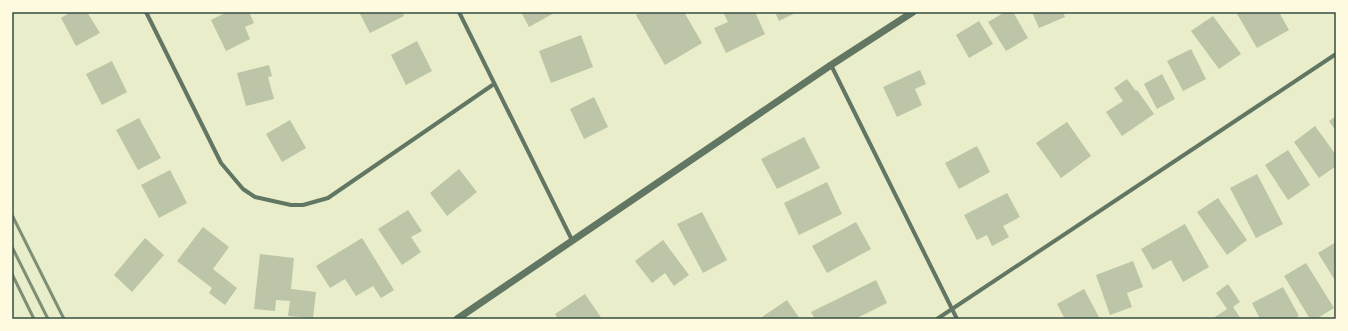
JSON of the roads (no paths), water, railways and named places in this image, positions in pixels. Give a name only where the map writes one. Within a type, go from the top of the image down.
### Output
[{"type":"street","points":[[146,12],[221,163],[243,189],[255,197],[291,205],[303,205],[328,198],[494,84]]},
{"type":"street","points":[[459,12],[572,240]]},
{"type":"street","points":[[457,319],[831,65],[913,12]]},
{"type":"street","points":[[937,319],[1336,54]]},
{"type":"street","points":[[831,65],[957,319]]},
{"type":"railway","points":[[12,215],[64,319]]},
{"type":"railway","points":[[12,247],[48,319]]},
{"type":"railway","points":[[12,274],[34,319]]}]
